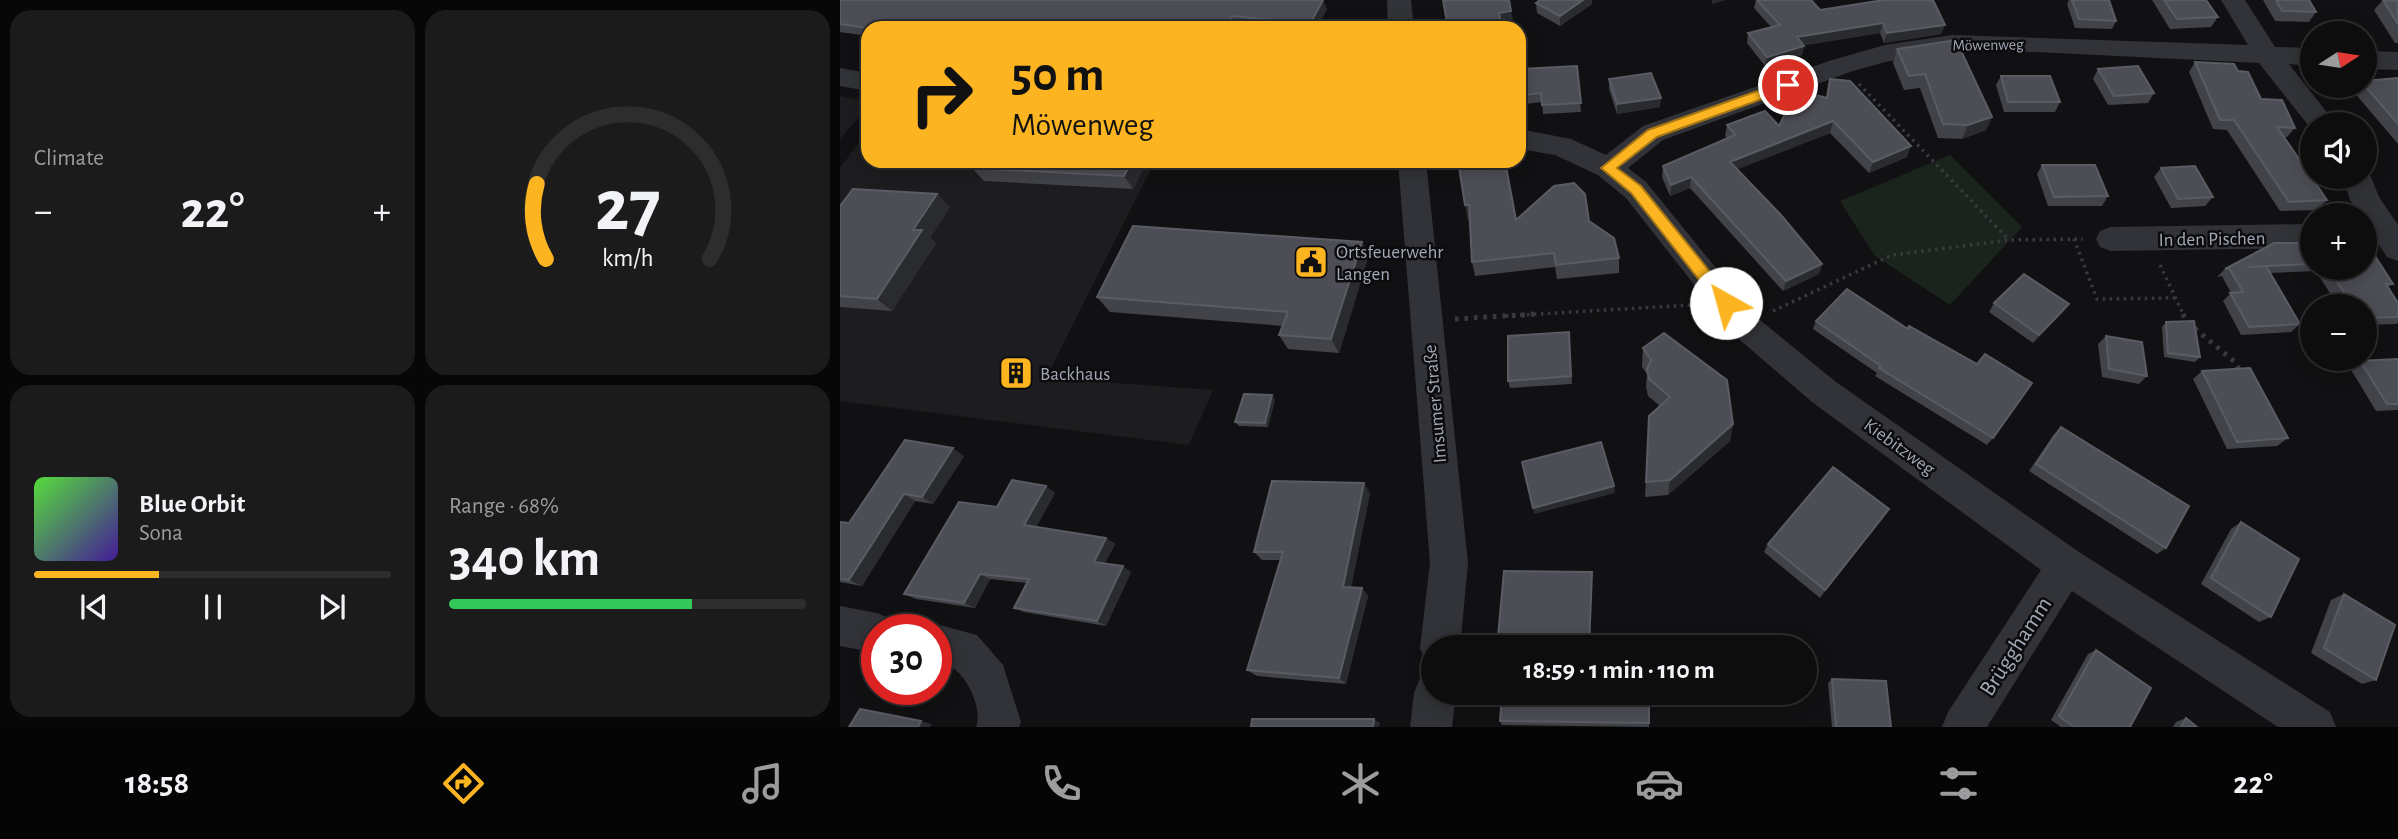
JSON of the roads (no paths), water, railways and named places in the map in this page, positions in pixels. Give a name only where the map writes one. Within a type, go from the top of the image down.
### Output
[{"type":"street","points":[[1399,0],[1400,21]]},
{"type":"street","points":[[2233,0],[2267,55],[2312,112]]},
{"type":"street","name":"Möwenweg","points":[[1608,168],[1653,133],[1841,66],[1885,54],[1952,43],[2036,44],[2300,56]]},
{"type":"street","points":[[2377,60],[2398,61]]},
{"type":"street","points":[[840,77],[861,81]]},
{"type":"street","name":"Kiebitzweg","points":[[1526,140],[1560,146],[1608,168],[1636,190],[1735,314],[1824,392],[2066,565],[2315,727]]},
{"type":"street","name":"Imsumer Straße","points":[[1413,168],[1449,563],[1441,635]]},
{"type":"street","points":[[2361,189],[2384,240]]},
{"type":"street","name":"In den Pischen","points":[[2112,239],[2300,236]]},
{"type":"street","name":"Brügghamm","points":[[1963,727],[2066,565]]},
{"type":"street","points":[[840,626],[861,630]]},
{"type":"street","points":[[952,647],[963,649],[989,679],[1000,722],[997,727]]},
{"type":"street","points":[[1432,727],[1434,705]]},
{"type":"place","name":"Ortsfeuerwehr Langen","points":[[1311,262]]},
{"type":"place","name":"Backhaus","points":[[1016,373]]}]
